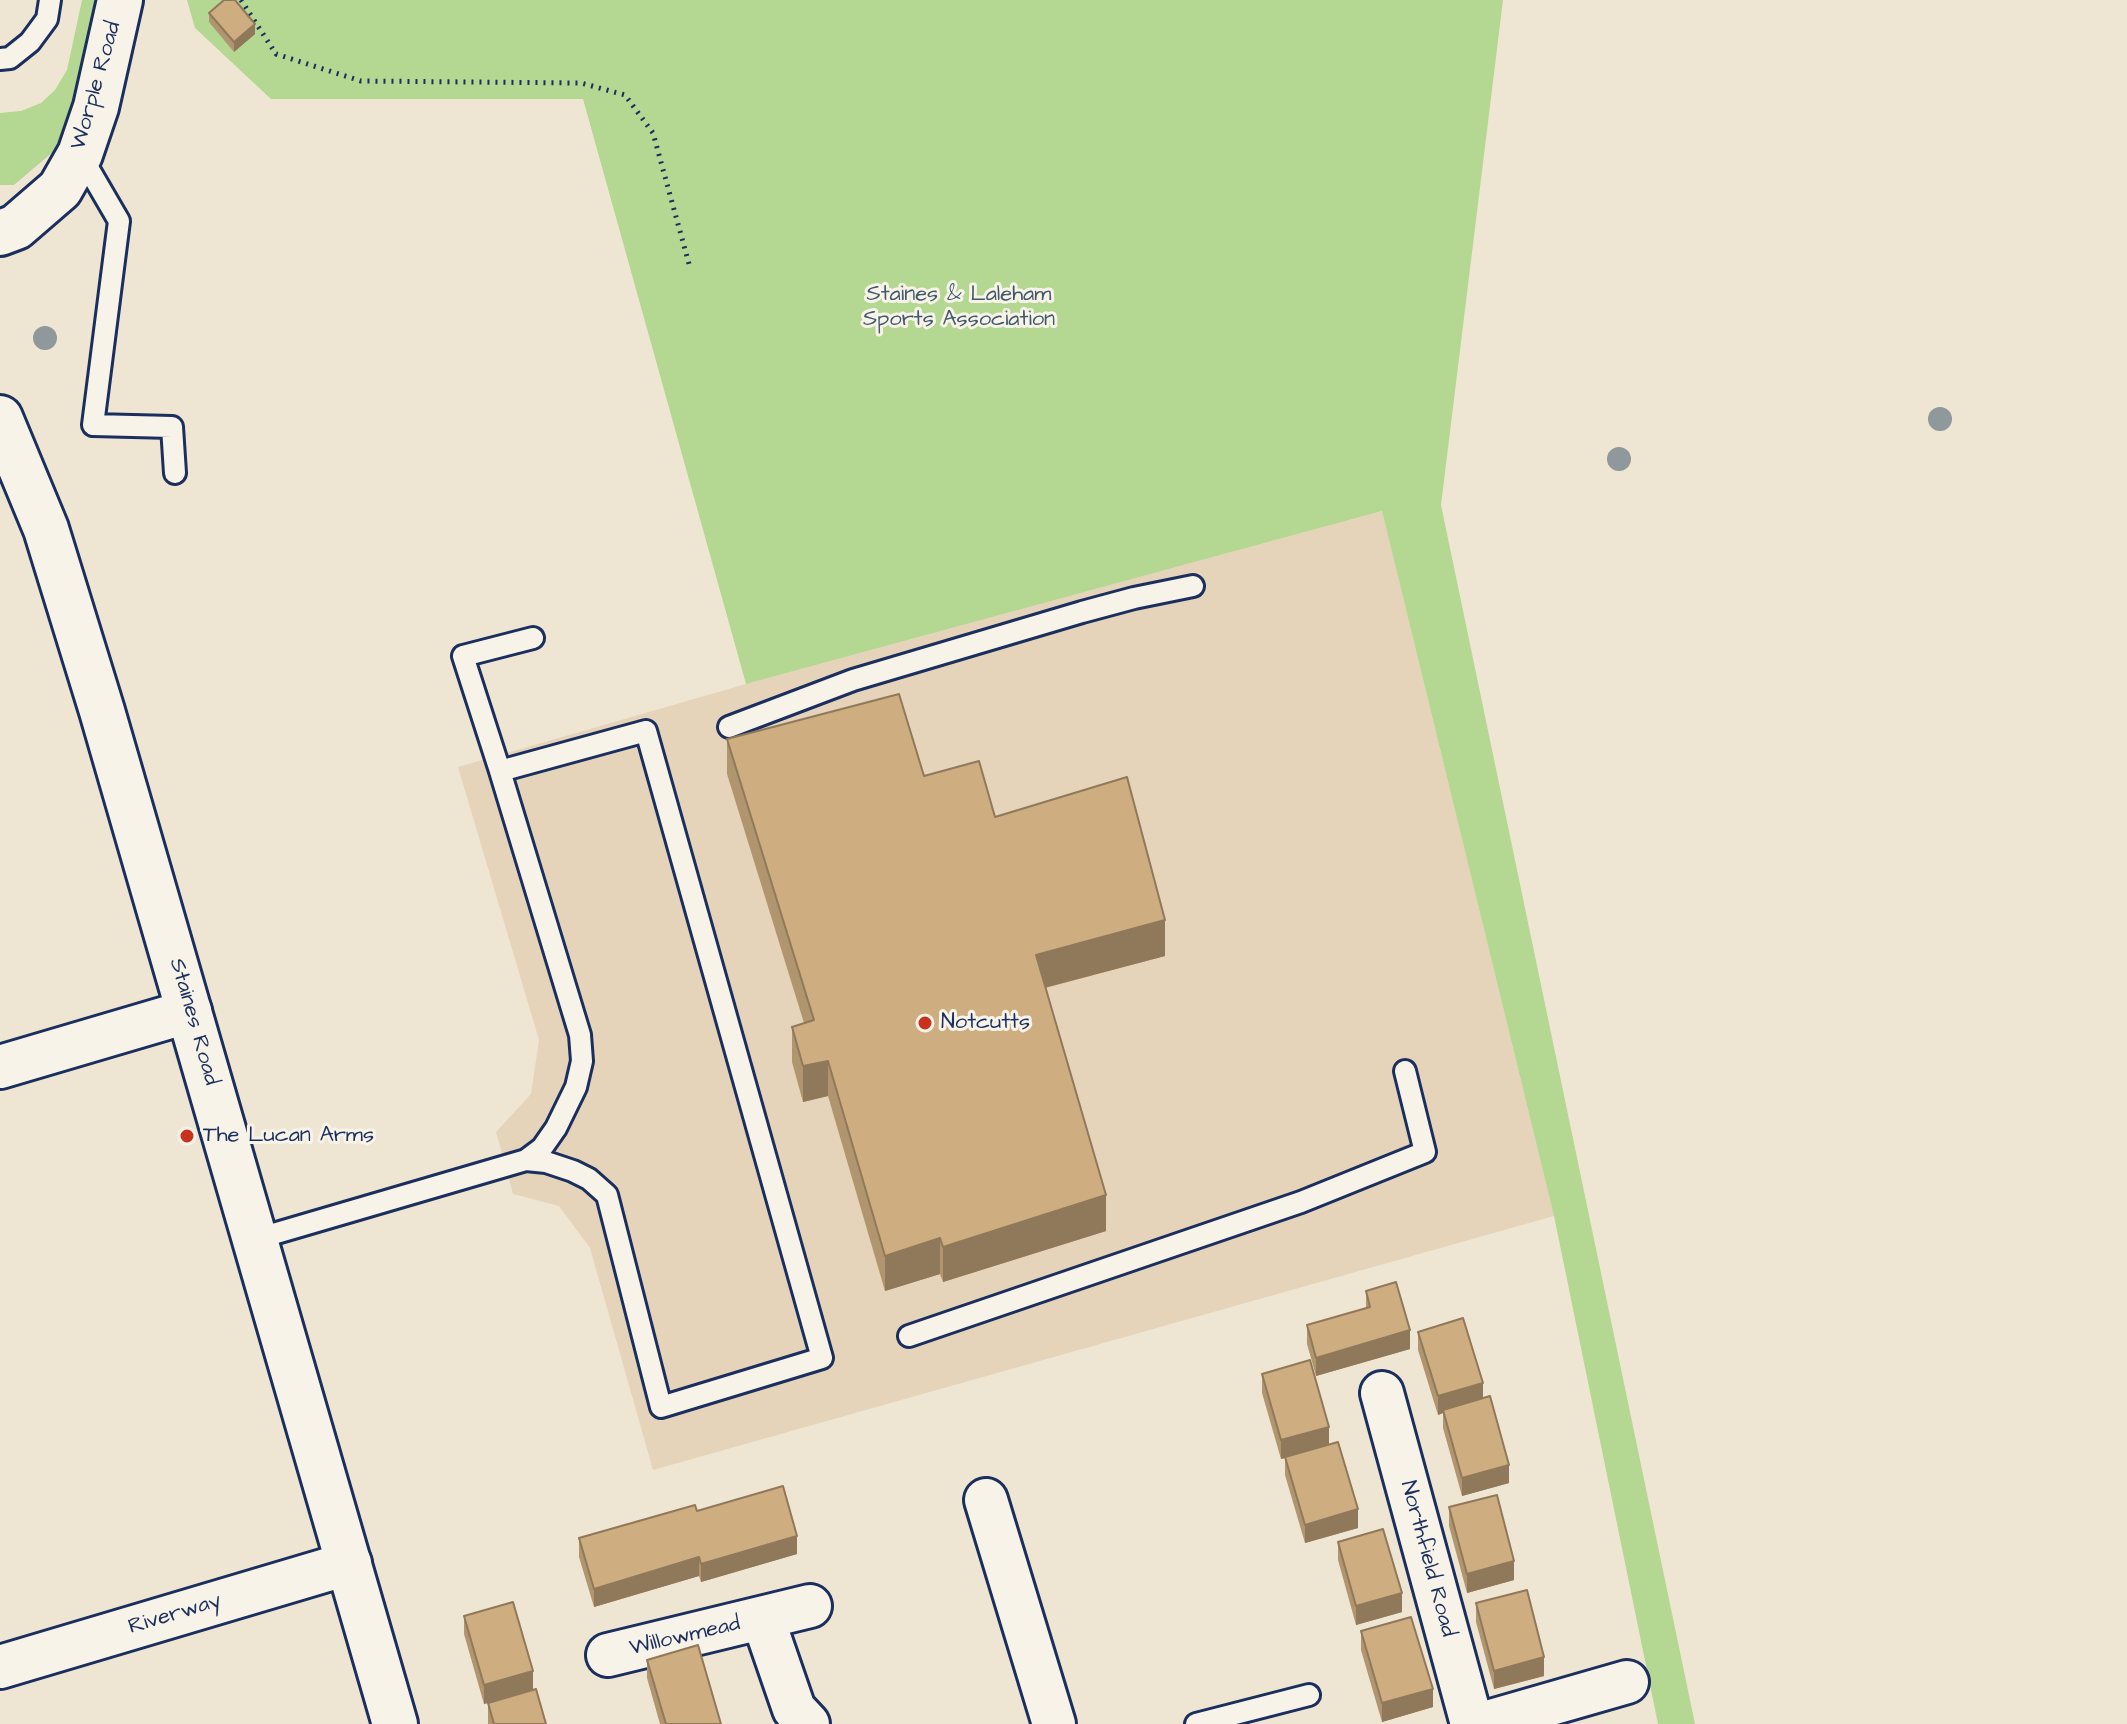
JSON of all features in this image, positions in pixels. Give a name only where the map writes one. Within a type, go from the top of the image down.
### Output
[{"type":"main road","name":"Worple Road","points":[[0,233],[16,227],[60,189],[80,154],[96,107],[120,0]]},
{"type":"main road","name":"Staines Road","points":[[0,418],[46,529],[190,1011],[395,1724]]},
{"type":"street","points":[[0,1067],[190,1011]]},
{"type":"street","name":"Northfield Road","points":[[1382,1393],[1472,1724]]},
{"type":"street","points":[[986,1500],[1054,1724]]},
{"type":"street","name":"Riverway","points":[[0,1667],[350,1563]]},
{"type":"street","name":"Willowmead","points":[[608,1655],[810,1606]]},
{"type":"street","name":"Willowmead","points":[[763,1619],[794,1709],[808,1724]]},
{"type":"street","points":[[1481,1724],[1627,1682]]},
{"type":"lane","points":[[0,59],[10,58],[30,42],[47,19],[50,0]]},
{"type":"lane","points":[[80,154],[119,221],[93,425],[172,427],[175,473]]},
{"type":"lane","points":[[729,727],[853,680],[1095,608],[1193,586]]},
{"type":"lane","points":[[256,1239],[526,1160],[542,1148],[556,1128],[576,1087],[582,1061],[580,1035],[463,656],[533,638]]},
{"type":"lane","points":[[500,771],[646,731],[822,1358],[661,1407],[607,1195],[589,1179],[573,1171],[546,1162],[526,1160]]},
{"type":"lane","points":[[909,1336],[1301,1202],[1425,1152],[1405,1071]]},
{"type":"lane","points":[[1196,1724],[1254,1717],[1309,1695]]},
{"type":"path","points":[[241,0],[276,54],[361,81],[581,83],[625,95],[653,133],[689,264]]},
{"type":"shaded area","points":[[1382,511],[1554,1216],[653,1470],[590,1248],[559,1206],[513,1194],[496,1132],[531,1094],[539,1040],[458,767],[746,684]]},
{"type":"green space","points":[[82,0],[103,0],[68,132],[60,146],[14,185],[0,185],[0,113],[21,111],[41,103],[55,90],[67,70]]},
{"type":"green space","name":"Staines & Laleham Sports Association","points":[[187,0],[1503,0],[1441,505],[1695,1724],[1658,1724],[1554,1216],[1382,511],[746,684],[583,99],[271,99],[195,28]]},
{"type":"building","points":[[224,0],[235,0],[255,24],[234,42],[209,13]]},
{"type":"building","name":"Notcutts","points":[[899,694],[924,776],[979,761],[995,817],[1127,777],[1165,920],[1036,955],[1106,1195],[943,1247],[940,1238],[885,1256],[828,1061],[803,1066],[792,1027],[814,1020],[727,739]]},
{"type":"building","points":[[1396,1282],[1410,1330],[1316,1358],[1307,1325],[1370,1307],[1366,1291]]},
{"type":"building","points":[[1463,1318],[1483,1383],[1438,1396],[1418,1332]]},
{"type":"building","points":[[1310,1360],[1329,1427],[1281,1440],[1262,1374]]},
{"type":"building","points":[[1490,1396],[1509,1465],[1462,1478],[1443,1410]]},
{"type":"building","points":[[1338,1442],[1358,1509],[1305,1525],[1285,1457]]},
{"type":"building","points":[[783,1486],[797,1536],[701,1564],[699,1557],[594,1589],[579,1538],[695,1505],[697,1511]]},
{"type":"building","points":[[1497,1495],[1514,1561],[1467,1574],[1449,1507]]},
{"type":"building","points":[[1383,1529],[1402,1593],[1356,1606],[1338,1542]]},
{"type":"building","points":[[1527,1590],[1544,1657],[1494,1671],[1476,1603]]},
{"type":"building","points":[[513,1602],[533,1671],[484,1685],[464,1616]]},
{"type":"building","points":[[1411,1617],[1433,1689],[1382,1703],[1361,1631]]},
{"type":"building","points":[[698,1645],[721,1724],[666,1724],[647,1660]]},
{"type":"building","points":[[536,1689],[546,1724],[494,1724],[488,1703]]},
{"type":"place","name":"Notcutts","points":[[925,1023]]},
{"type":"place","name":"The Lucan Arms","points":[[187,1136]]}]
